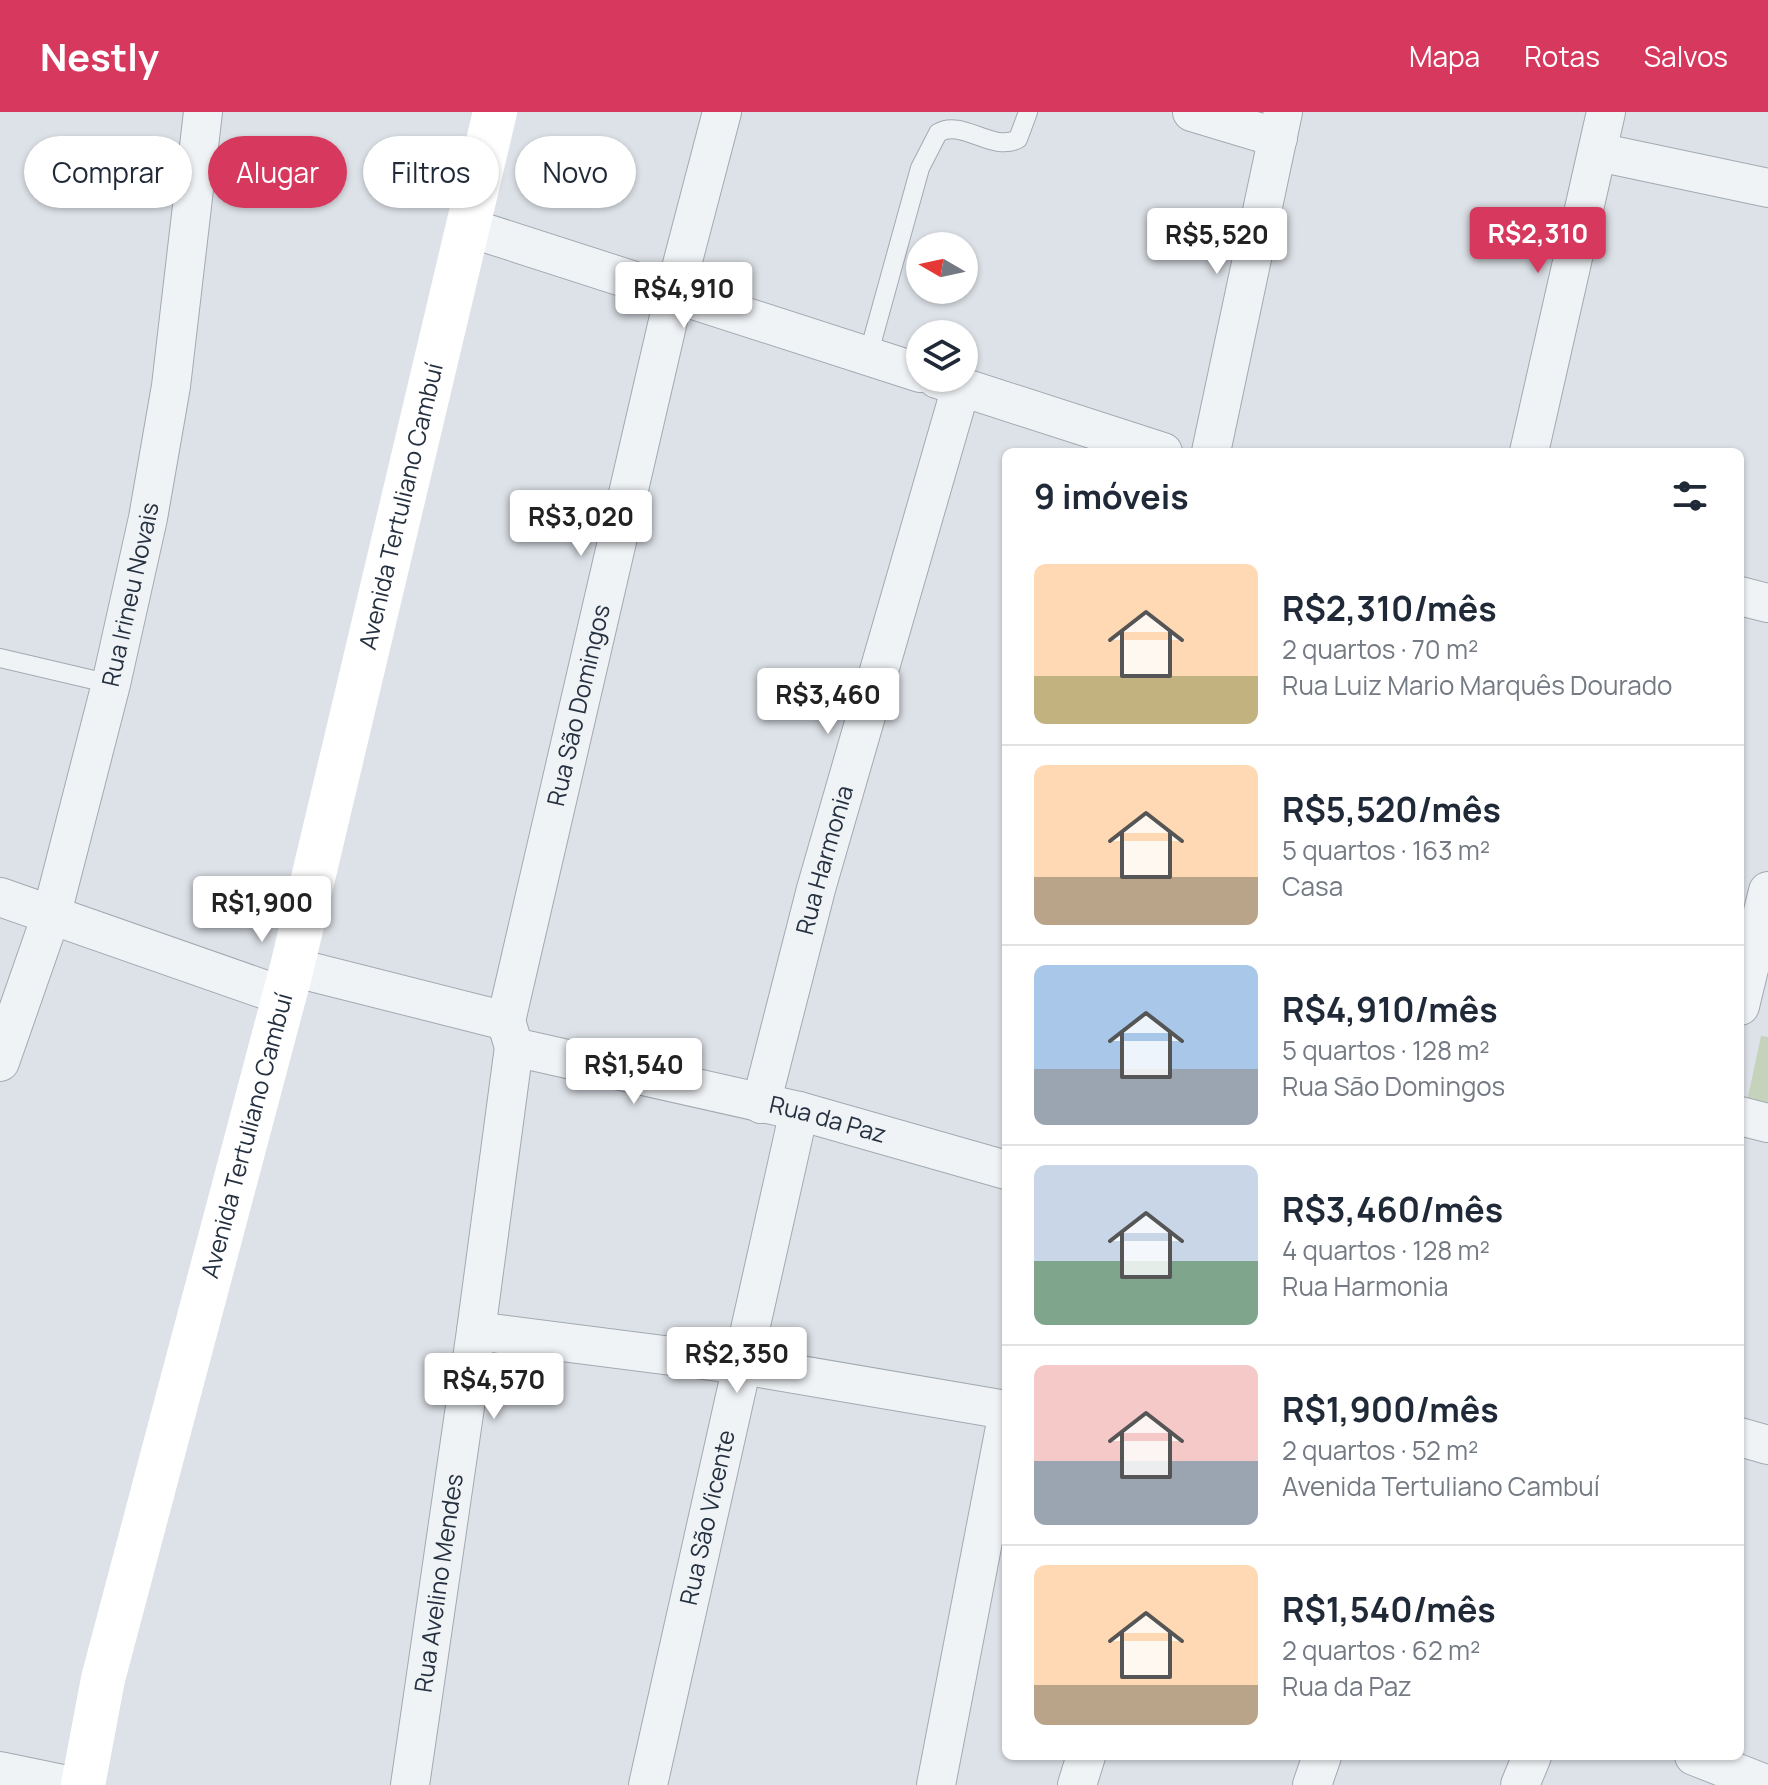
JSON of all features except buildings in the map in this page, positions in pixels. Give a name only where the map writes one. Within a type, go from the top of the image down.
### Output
[{"type":"main road","name":"Avenida Tertuliano Cambuí","points":[[83,1785],[103,1679],[288,981],[495,112]]},
{"type":"street","name":"Rua Irineu Novais","points":[[0,1062],[52,913],[111,684],[148,518],[171,386],[203,112]]},
{"type":"street","name":"Rua São Domingos","points":[[510,1034],[674,295],[722,112]]},
{"type":"street","points":[[1192,112],[1280,125],[1212,448]]},
{"type":"street","points":[[1530,448],[1606,112]]},
{"type":"street","points":[[1598,152],[1768,188]]},
{"type":"street","points":[[467,227],[906,368]]},
{"type":"street","name":"Rua Harmonia","points":[[761,1104],[945,392]]},
{"type":"street","points":[[978,392],[1151,448]]},
{"type":"street","points":[[1744,597],[1768,603]]},
{"type":"street","points":[[1749,977],[1768,891]]},
{"type":"street","name":"Rua da Paz","points":[[0,897],[288,981],[510,1034],[1002,1169]]},
{"type":"street","name":"Rua Avelino Mendes","points":[[410,1785],[476,1331],[510,1034]]},
{"type":"street","name":"Rua São Vicente","points":[[648,1785],[799,1111]]},
{"type":"street","points":[[1744,1117],[1768,1123]]},
{"type":"street","points":[[476,1331],[742,1365],[1002,1409]]},
{"type":"street","points":[[1744,1438],[1768,1445]]},
{"type":"street","points":[[936,1785],[1002,1443]]},
{"type":"street","points":[[1077,1785],[1085,1760]]},
{"type":"street","points":[[1312,1785],[1321,1760]]},
{"type":"street","points":[[1520,1785],[1530,1760]]},
{"type":"street","points":[[1704,1760],[1768,1785]]},
{"type":"street","points":[[0,1771],[68,1785]]},
{"type":"lane","points":[[868,356],[920,168],[938,133],[952,129],[1011,143],[1018,139],[1028,112]]},
{"type":"lane","points":[[0,658],[111,684]]},
{"type":"green space","points":[[1761,1036],[1768,1037],[1768,1111],[1746,1106]]}]
